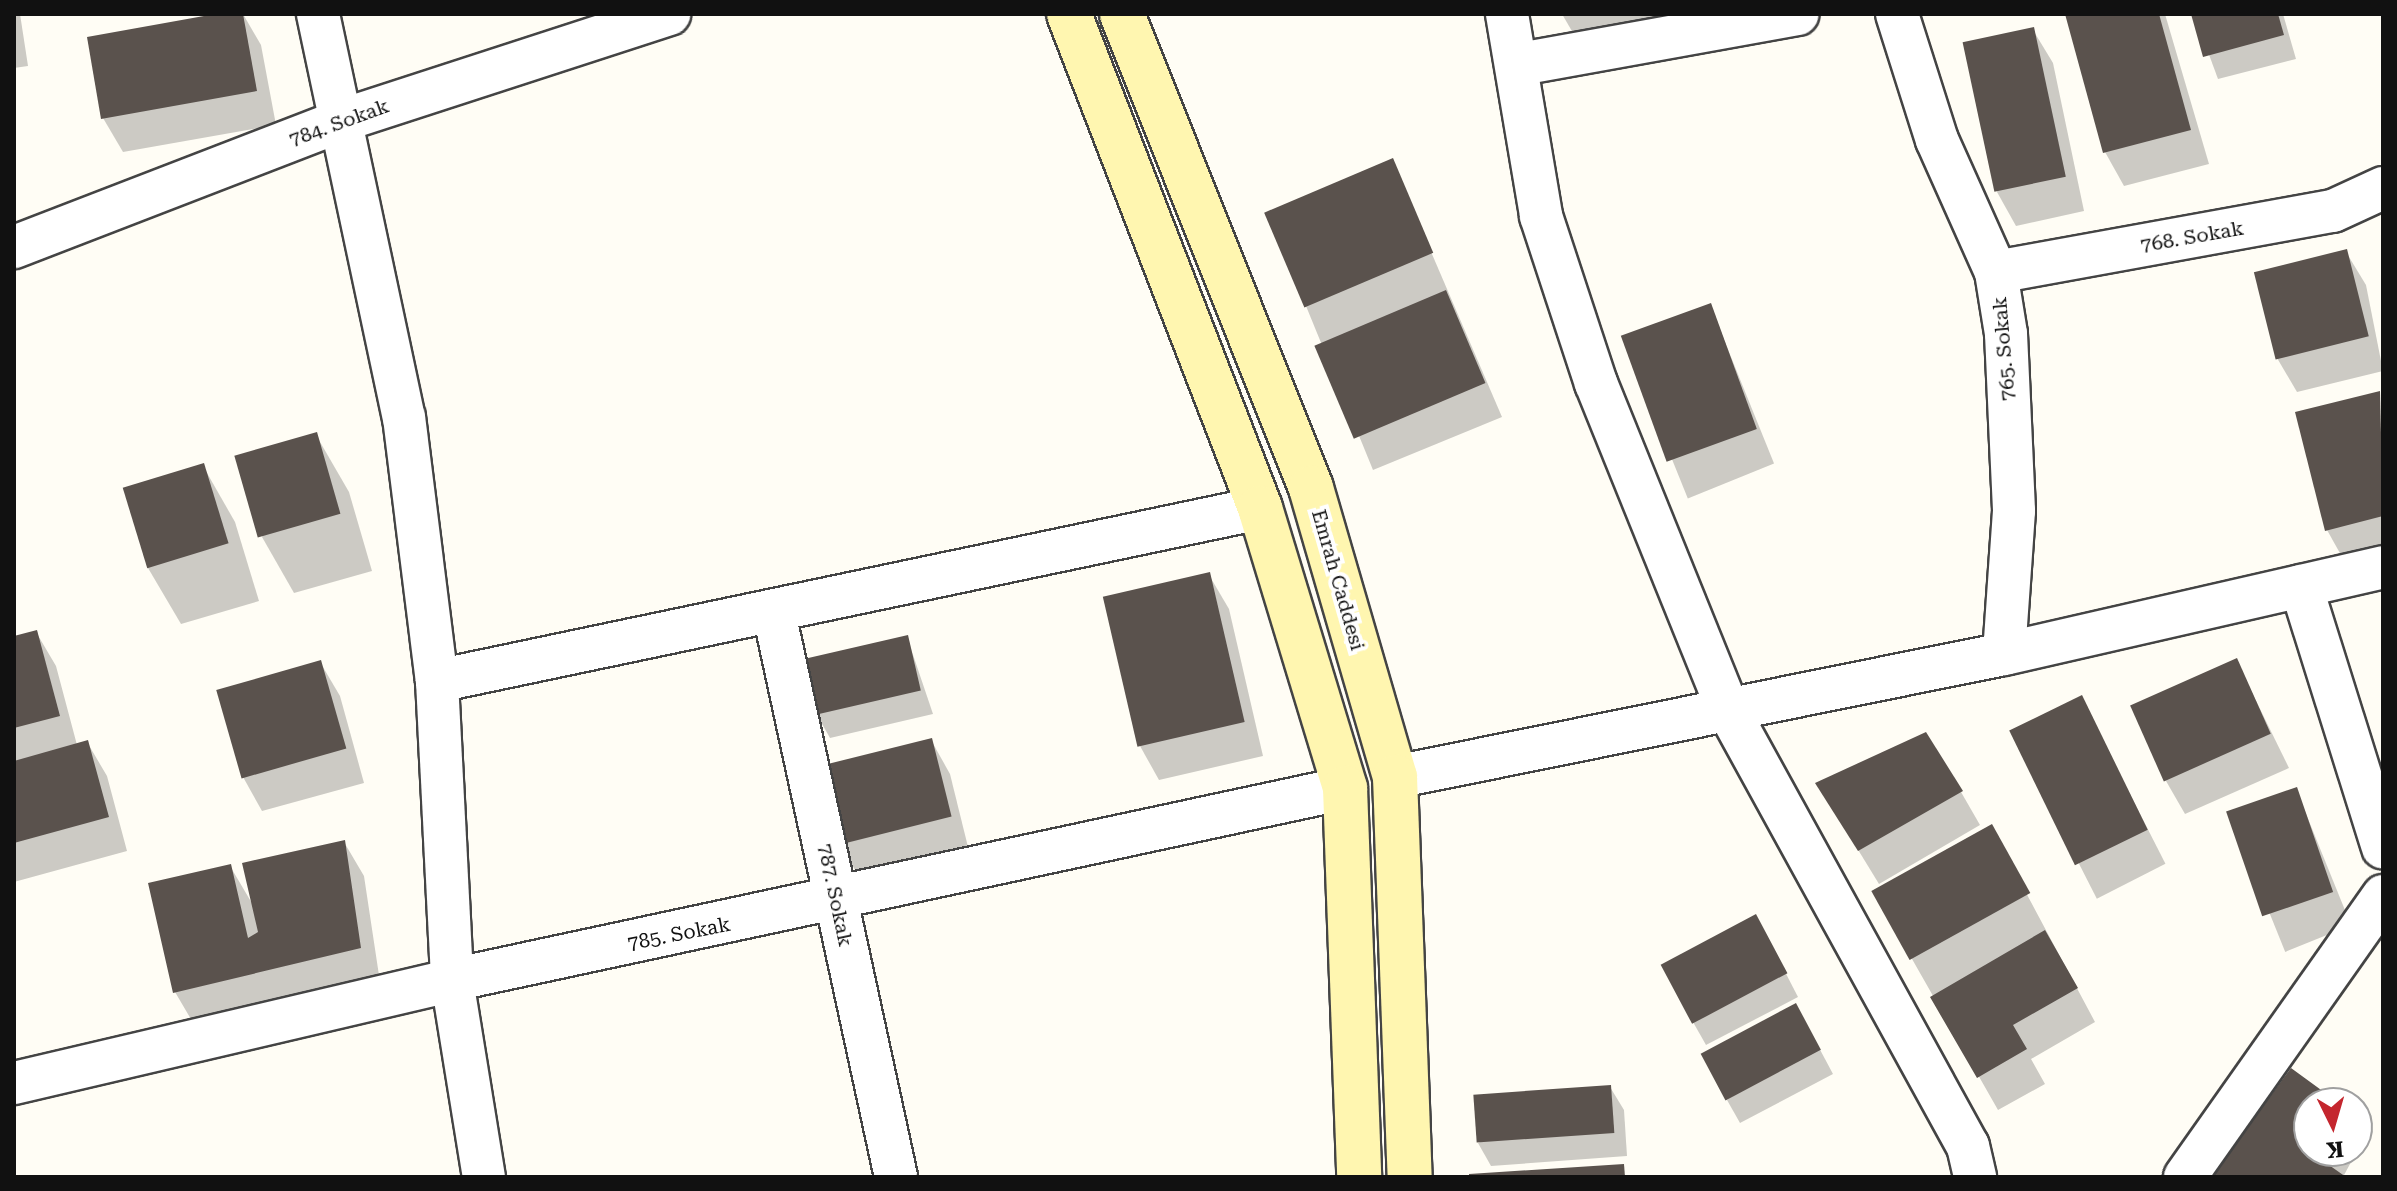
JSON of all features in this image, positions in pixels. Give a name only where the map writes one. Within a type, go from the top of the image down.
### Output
[{"type":"street","points":[[318,14],[346,119],[404,417],[437,681],[452,980],[484,1177]]},
{"type":"street","name":"784. Sokak","points":[[14,247],[346,119],[669,14]]},
{"type":"street","points":[[1069,14],[1260,508],[1345,788],[1359,1177]]},
{"type":"street","name":"Emrah Caddesi","points":[[1122,14],[1311,488],[1395,777],[1410,1177]]},
{"type":"street","points":[[1507,14],[1520,64],[1541,216],[1596,383],[1727,708],[1968,1146],[1975,1177]]},
{"type":"street","points":[[1520,64],[1798,14]]},
{"type":"street","name":"765. Sokak","points":[[1897,14],[1937,140],[1996,272],[2006,334],[2014,511],[2004,654]]},
{"type":"street","name":"768. Sokak","points":[[1996,272],[2333,211],[2383,188]]},
{"type":"street","points":[[437,681],[774,613],[1260,508]]},
{"type":"street","points":[[1395,777],[2004,654],[2383,567]]},
{"type":"street","points":[[2301,586],[2383,847]]},
{"type":"street","name":"787. Sokak","points":[[774,613],[896,1177]]},
{"type":"street","name":"785. Sokak","points":[[14,1083],[452,980],[837,903],[1345,788]]},
{"type":"street","points":[[2185,1177],[2383,896]]},
{"type":"building","points":[[215,14],[243,14],[257,91],[101,119],[87,37]]},
{"type":"building","points":[[2065,14],[2159,14],[2191,130],[2103,153]]},
{"type":"building","points":[[2191,14],[2278,14],[2284,35],[2203,57]]},
{"type":"building","points":[[2034,27],[2066,177],[1994,192],[1963,42]]},
{"type":"building","points":[[1393,158],[1433,253],[1304,308],[1264,213]]},
{"type":"building","points":[[2347,249],[2369,336],[2276,360],[2254,272]]},
{"type":"building","points":[[1446,290],[1485,383],[1354,439],[1314,346]]},
{"type":"building","points":[[1711,303],[1757,429],[1667,462],[1621,336]]},
{"type":"building","points":[[2380,391],[2383,516],[2325,531],[2295,412]]},
{"type":"building","points":[[317,432],[340,514],[258,537],[234,456]]},
{"type":"building","points":[[204,463],[229,543],[147,568],[123,488]]},
{"type":"building","points":[[1210,572],[1245,722],[1137,747],[1103,597]]},
{"type":"building","points":[[37,630],[60,716],[14,728],[14,636]]},
{"type":"building","points":[[908,635],[921,691],[815,715],[802,660]]},
{"type":"building","points":[[2237,658],[2271,734],[2164,781],[2130,706]]},
{"type":"building","points":[[321,660],[346,748],[242,778],[216,690]]},
{"type":"building","points":[[2082,695],[2148,830],[2075,865],[2009,731]]},
{"type":"building","points":[[1926,732],[1963,791],[1858,851],[1815,783]]},
{"type":"building","points":[[932,738],[952,817],[839,845],[819,766]]},
{"type":"building","points":[[88,740],[109,817],[14,843],[14,761]]},
{"type":"building","points":[[2297,787],[2333,892],[2262,916],[2226,811]]},
{"type":"building","points":[[1992,824],[2030,893],[1910,960],[1871,891]]},
{"type":"building","points":[[345,840],[361,948],[173,993],[148,883],[231,864],[248,938],[258,932],[242,863]]},
{"type":"building","points":[[1756,914],[1787,973],[1692,1024],[1661,965]]},
{"type":"building","points":[[2045,930],[2078,988],[2013,1025],[2027,1049],[1977,1078],[1930,997]]},
{"type":"building","points":[[1796,1003],[1821,1050],[1726,1100],[1701,1054]]},
{"type":"building","points":[[2291,1068],[2317,1087],[2293,1087],[2293,1167],[2332,1167],[2346,1177],[2211,1177]]},
{"type":"building","points":[[1611,1085],[1614,1133],[1477,1143],[1473,1095]]},
{"type":"building","points":[[1624,1164],[1625,1177],[1469,1177],[1469,1174]]}]
